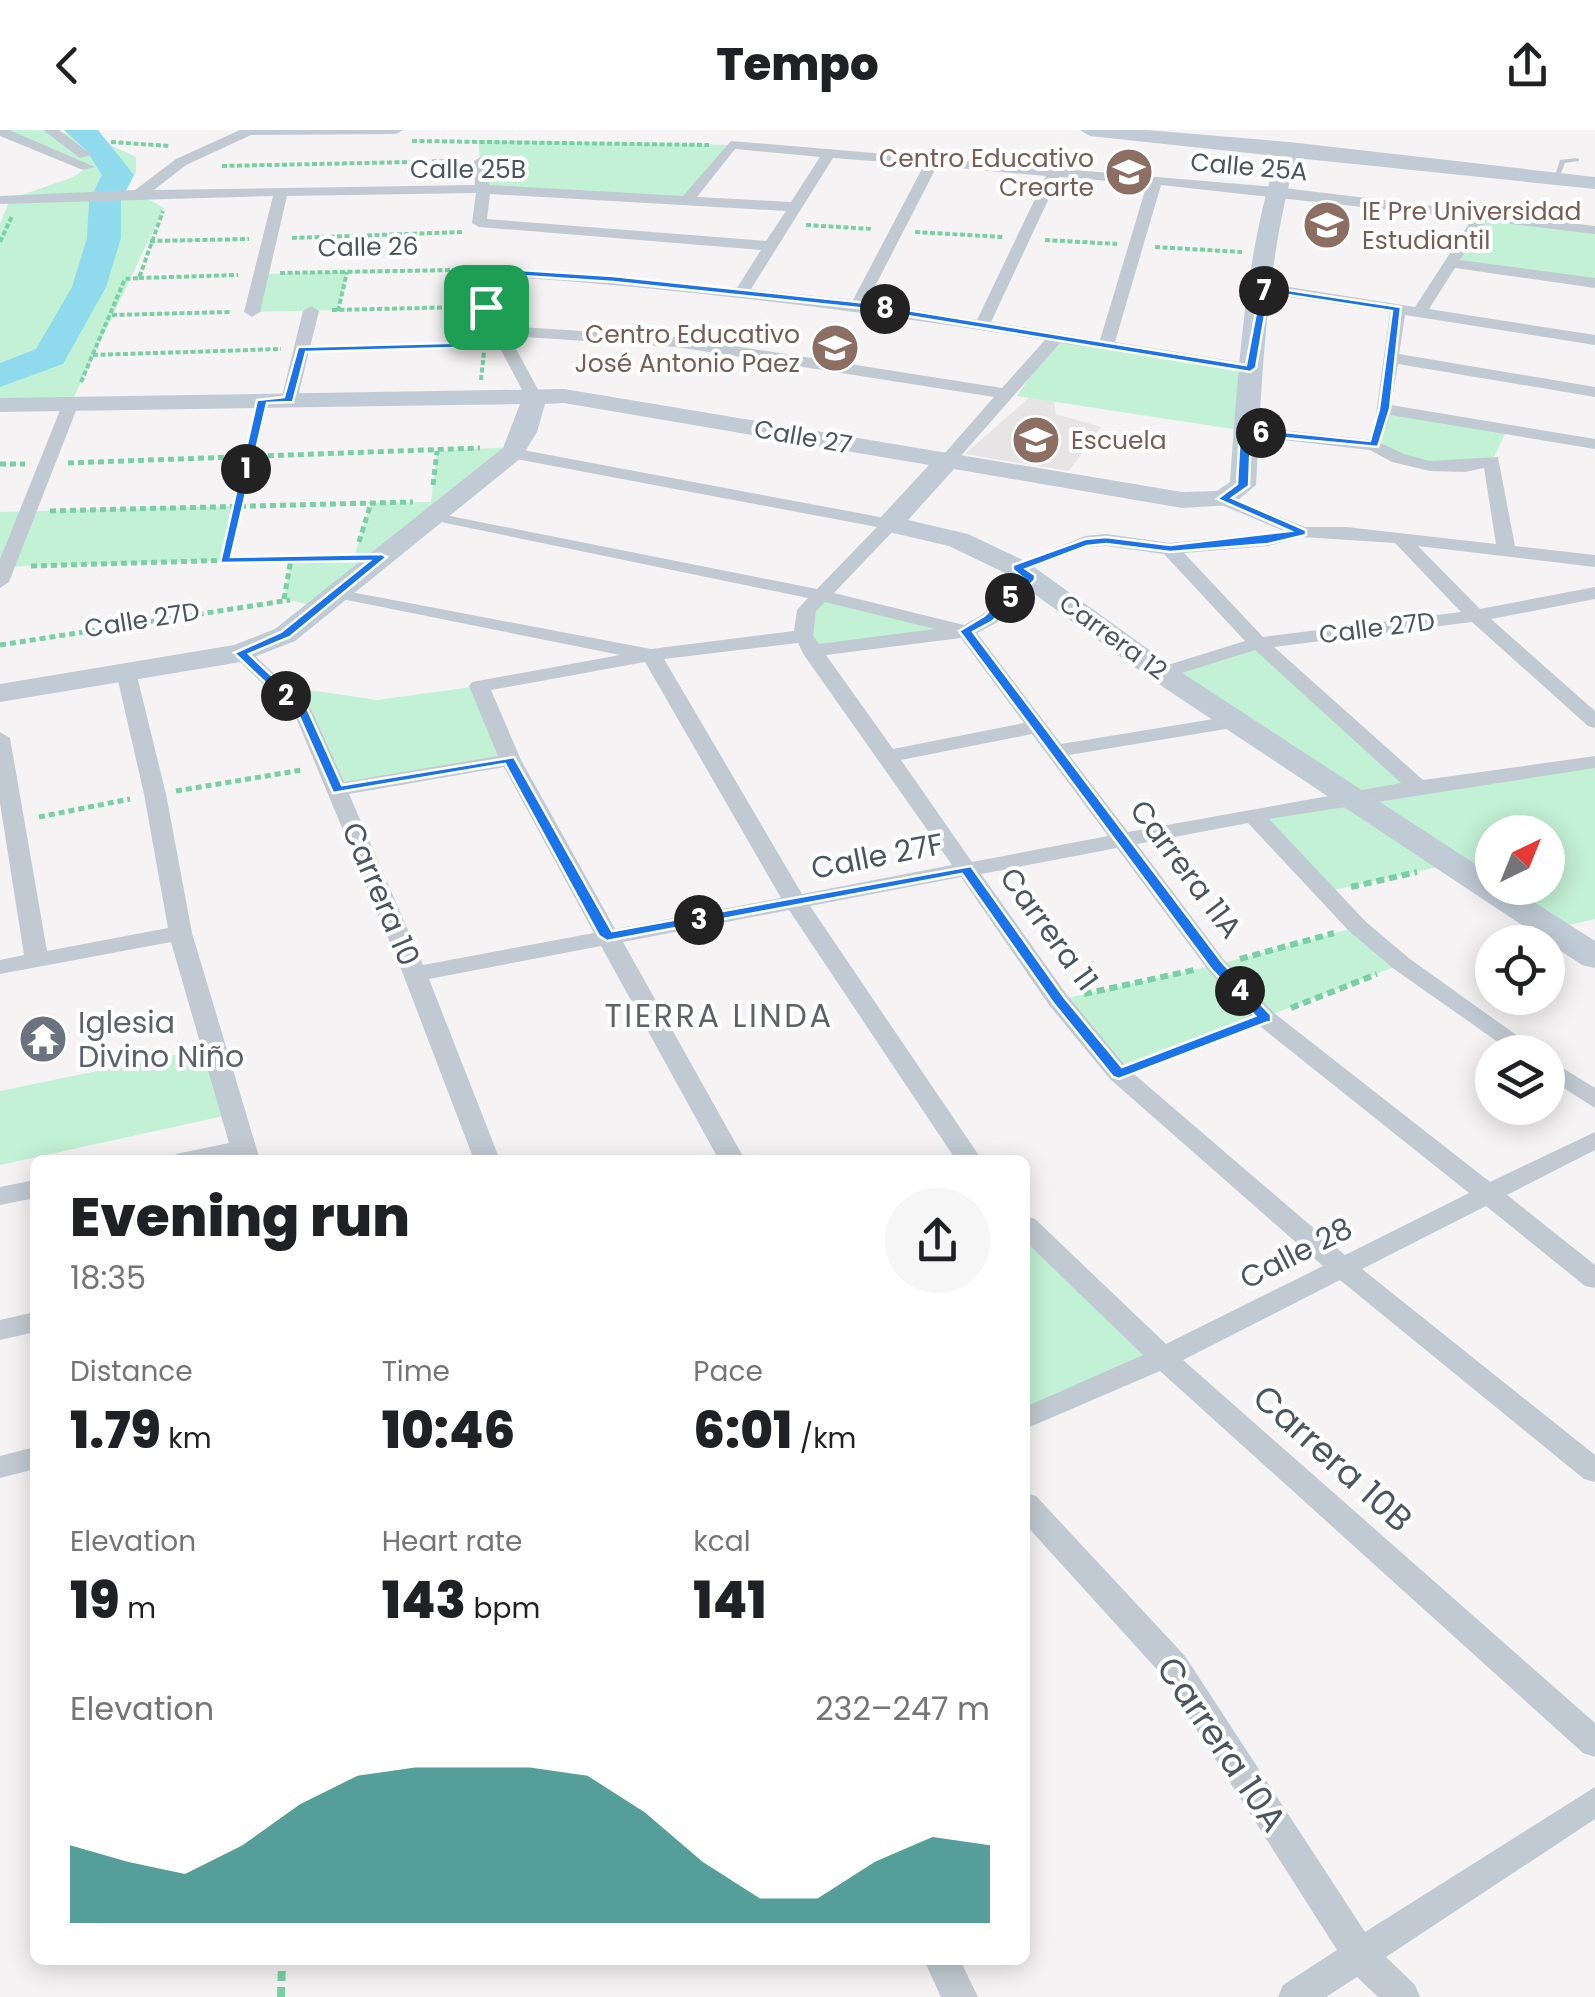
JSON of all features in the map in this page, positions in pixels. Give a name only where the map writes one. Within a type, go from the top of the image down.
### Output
[{"type":"street","points":[[5,200],[88,168],[90,160],[85,154],[50,130]]},
{"type":"street","points":[[136,194],[172,168],[250,131],[396,130]]},
{"type":"street","points":[[1090,130],[1595,182]]},
{"type":"street","points":[[0,132],[88,168]]},
{"type":"street","points":[[687,200],[731,145]]},
{"type":"street","name":"Calle 25A","points":[[731,145],[1276,191],[1595,230]]},
{"type":"street","points":[[1223,499],[1243,486],[1250,368],[1276,191],[1289,148]]},
{"type":"street","points":[[742,291],[829,153]]},
{"type":"street","points":[[481,161],[479,223],[771,246]]},
{"type":"street","points":[[858,305],[932,163]]},
{"type":"street","points":[[982,325],[1054,173]]},
{"type":"street","points":[[0,181],[25,192]]},
{"type":"street","points":[[1106,345],[1155,181]]},
{"type":"street","name":"Calle 25B","points":[[5,200],[483,189],[796,207]]},
{"type":"street","points":[[252,312],[281,194]]},
{"type":"street","points":[[1420,312],[1482,216]]},
{"type":"street","points":[[1452,262],[1595,283]]},
{"type":"street","points":[[240,653],[285,635],[514,450],[533,409],[532,394],[486,307],[472,270],[742,291],[858,305],[1250,368]]},
{"type":"street","points":[[1264,288],[1595,340]]},
{"type":"street","points":[[1374,445],[1384,409],[1398,309]]},
{"type":"street","points":[[289,400],[312,310]]},
{"type":"street","points":[[502,331],[677,342],[1006,394]]},
{"type":"street","points":[[807,643],[807,610],[890,524],[1056,337]]},
{"type":"street","points":[[1391,358],[1595,392]]},
{"type":"street","name":"Calle 27","points":[[0,404],[532,394],[593,400],[1182,500],[1223,499],[1302,532],[1346,532],[1595,562]]},
{"type":"street","points":[[4,574],[72,403]]},
{"type":"street","points":[[1384,409],[1595,444]]},
{"type":"street","points":[[1246,431],[1374,445],[1398,458],[1430,466],[1465,467],[1492,461],[1506,550]]},
{"type":"street","name":"Carrera 12","points":[[514,450],[958,540],[1024,572],[1162,673],[1595,958]]},
{"type":"street","points":[[441,506],[966,631]]},
{"type":"street","points":[[729,1155],[510,760],[479,686],[652,655],[966,631],[989,619],[1024,572],[1085,542],[1106,540],[1170,549],[1268,540],[1302,532]]},
{"type":"street","points":[[1400,538],[1476,616],[1595,722]]},
{"type":"street","points":[[1170,549],[1258,643],[1418,787]]},
{"type":"street","points":[[337,592],[652,655],[796,902],[966,1155]]},
{"type":"street","name":"Calle 27D","points":[[1162,673],[1258,643],[1476,616],[1595,593]]},
{"type":"street","name":"Carrera 11A","points":[[966,631],[1216,966],[1265,1018],[1595,1279]]},
{"type":"street","name":"Carrera 11","points":[[807,643],[1058,1000],[1119,1074],[1342,1266],[1595,1471]]},
{"type":"street","name":"Calle 27D","points":[[0,693],[240,653]]},
{"type":"street","name":"Carrera 10","points":[[240,653],[304,713],[415,974],[485,1155]]},
{"type":"street","points":[[126,672],[155,794],[180,933],[245,1154]]},
{"type":"street","points":[[1054,752],[1238,721]]},
{"type":"street","points":[[886,757],[1034,727]]},
{"type":"street","points":[[0,738],[37,960]]},
{"type":"street","points":[[338,790],[510,760]]},
{"type":"street","name":"Calle 27F","points":[[415,974],[1256,818],[1350,797],[1595,762]]},
{"type":"street","points":[[1256,818],[1325,892],[1402,964],[1504,1035]]},
{"type":"street","points":[[0,968],[180,933]]},
{"type":"street","points":[[1565,1078],[1595,1100]]},
{"type":"street","name":"Calle 28","points":[[1030,1417],[1164,1358],[1595,1140]]},
{"type":"street","points":[[0,1196],[30,1191]]},
{"type":"street","name":"Carrera 10B","points":[[1030,1229],[1164,1358],[1595,1743]]},
{"type":"street","points":[[0,1330],[30,1323]]},
{"type":"street","points":[[0,1467],[30,1459]]},
{"type":"street","name":"Carrera 10A","points":[[1030,1509],[1173,1665],[1360,1955],[1402,1997]]},
{"type":"street","points":[[1296,1997],[1595,1801]]},
{"type":"street","points":[[944,1965],[960,1997]]},
{"type":"lane","points":[[1556,178],[1562,161],[1577,160]]},
{"type":"path","points":[[339,192],[362,131]]},
{"type":"path","points":[[478,140],[731,145]]},
{"type":"path","points":[[172,168],[481,161]]},
{"type":"path","points":[[72,403],[125,279],[139,278],[164,208],[136,194]]},
{"type":"path","points":[[150,241],[469,232],[479,223]]},
{"type":"path","name":"Calle 26","points":[[139,278],[472,270]]},
{"type":"path","points":[[93,355],[485,345],[480,396]]},
{"type":"path","points":[[224,560],[262,400]]},
{"type":"path","points":[[0,464],[514,450]]},
{"type":"path","points":[[28,511],[370,503],[441,506],[437,452]]},
{"type":"path","points":[[4,574],[224,560],[354,557],[370,503]]},
{"type":"path","name":"Calle 27D","points":[[0,645],[284,599],[292,558]]},
{"type":"path","points":[[1325,892],[1452,864]]},
{"type":"path","points":[[1119,1074],[1402,964]]},
{"type":"path","points":[[281,1997],[282,1965]]},
{"type":"shaded area","name":"Escuela","points":[[1030,397],[1054,400],[1056,414],[1101,427],[1069,471],[965,454]]},
{"type":"green space","points":[[0,130],[71,133],[136,157],[136,173],[121,191],[139,194],[164,208],[71,403],[0,405],[0,224],[10,199],[71,178],[87,168]]},
{"type":"green space","points":[[478,140],[731,145],[687,200],[483,189]]},
{"type":"green space","points":[[1481,216],[1595,230],[1595,283],[1453,263]]},
{"type":"green space","points":[[347,272],[338,310],[252,312],[263,274]]},
{"type":"green space","points":[[1056,337],[1250,369],[1246,431],[1017,396]]},
{"type":"green space","points":[[1385,409],[1507,430],[1492,461],[1430,466],[1374,445]]},
{"type":"green space","points":[[516,447],[320,607],[284,599],[291,559],[354,557],[371,503],[431,502],[437,451]]},
{"type":"green space","points":[[238,506],[224,560],[0,567],[0,512]]},
{"type":"green space","points":[[821,598],[966,631],[811,651],[807,610]]},
{"type":"green space","points":[[1258,643],[1419,787],[1595,762],[1595,919],[1565,926],[1546,925],[1515,905],[1565,905],[1565,815],[1475,815],[1475,879],[1452,864],[1325,892],[1256,818],[1348,798],[1162,673]]},
{"type":"green space","points":[[274,685],[377,700],[479,686],[510,760],[337,790],[304,713]]},
{"type":"green space","points":[[1358,927],[1402,964],[1119,1074],[1058,1000],[1216,965]]},
{"type":"green space","points":[[214,1047],[233,1114],[46,1155],[30,1155],[30,1158],[0,1165],[0,1091]]},
{"type":"green space","points":[[1030,1230],[1163,1358],[1030,1417]]},
{"type":"waterway","points":[[0,376],[50,356],[89,287],[104,238],[105,201],[118,175],[97,144],[79,130]]},
{"type":"place","name":"Centro Educativo Crearte","points":[[1129,172]]},
{"type":"place","name":"IE Pre Universidad Estudiantil","points":[[1327,225]]},
{"type":"place","name":"Centro Educativo José Antonio Paez","points":[[835,348]]},
{"type":"place","name":"Escuela","points":[[1036,440]]},
{"type":"place","name":"Iglesia Divino Niño","points":[[43,1039]]},
{"type":"district","name":"TIERRA LINDA","points":[[719,1015]]},
{"type":"route","points":[[472,270],[613,279],[858,305],[1250,368],[1264,288],[1398,309],[1384,409],[1374,445],[1246,431],[1243,486],[1223,499],[1302,532],[1268,540],[1170,549],[1106,540],[1085,542],[1017,568],[1031,577],[989,619],[966,631],[1216,966],[1265,1018],[1119,1074],[1058,1000],[966,869],[607,936],[510,760],[338,790],[304,713],[240,653],[285,635],[381,557],[224,560],[262,400],[289,400],[302,349],[485,345],[502,331],[486,307],[472,270]]}]
